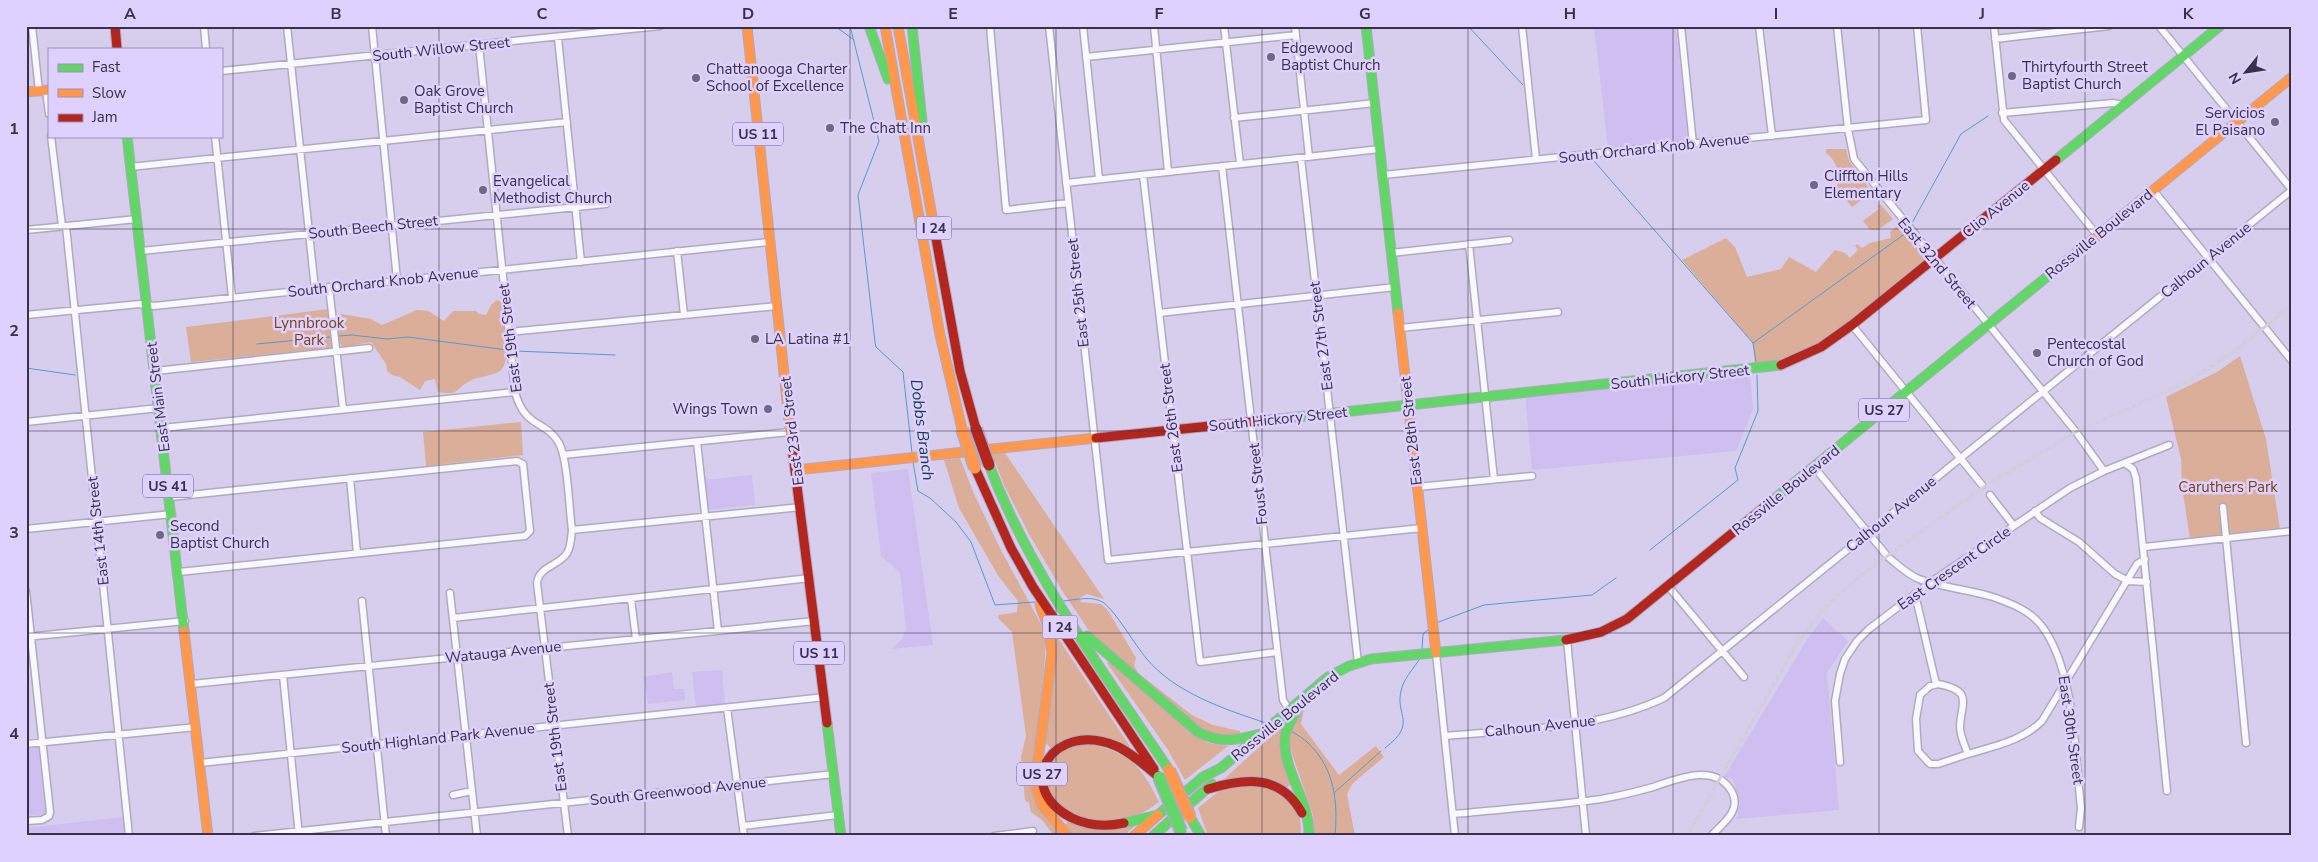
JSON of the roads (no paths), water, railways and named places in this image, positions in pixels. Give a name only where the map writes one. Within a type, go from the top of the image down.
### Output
[{"type":"main road","points":[[115,26],[117,48]]},
{"type":"main road","name":"East 23rd Street","points":[[747,26],[790,432],[810,578],[841,836]]},
{"type":"main road","points":[[869,26],[900,112]]},
{"type":"main road","name":"I 24","points":[[884,26],[940,335],[962,429],[975,468],[1011,548],[1033,587],[1159,777],[1181,834]]},
{"type":"main road","name":"I 24","points":[[898,26],[960,371],[976,429],[989,465],[1022,540],[1072,622],[1169,770],[1190,817],[1195,836]]},
{"type":"main road","points":[[912,26],[922,119],[924,171]]},
{"type":"main road","name":"East 28th Street","points":[[1366,26],[1436,653]]},
{"type":"main road","name":"Clio Avenue","points":[[1760,369],[1781,365],[1800,358],[1852,326],[2220,26]]},
{"type":"main road","name":"Rossville Boulevard","points":[[1134,836],[1202,777],[1221,768],[1328,677],[1358,663],[1371,659],[1567,640],[1601,632],[1627,619],[2292,77]]},
{"type":"main road","points":[[26,92],[45,90]]},
{"type":"main road","name":"East Main Street","points":[[127,138],[185,621],[208,836]]},
{"type":"main road","name":"South Hickory Street","points":[[796,470],[1408,406],[1486,396],[1760,369]]},
{"type":"main road","points":[[1033,587],[1049,629],[1052,653],[1035,784],[1042,805],[1068,836]]},
{"type":"main road","points":[[1072,622],[1190,725],[1214,741],[1236,741],[1270,727]]},
{"type":"main road","name":"US 27","points":[[1303,698],[1288,726],[1285,746],[1307,810],[1310,836]]},
{"type":"main road","name":"US 27","points":[[1158,815],[1111,826],[1094,825],[1075,820],[1052,805],[1043,786],[1042,775],[1046,762],[1054,750],[1067,743],[1089,738],[1117,746],[1159,777]]},
{"type":"main road","name":"Rossville Boulevard","points":[[1153,836],[1208,789],[1221,768]]},
{"type":"main road","points":[[1208,789],[1223,784],[1254,780],[1281,788],[1300,807],[1304,822],[1304,836]]},
{"type":"main road","points":[[1190,817],[1201,836]]},
{"type":"street","points":[[32,26],[48,108]]},
{"type":"street","points":[[204,26],[206,48]]},
{"type":"street","points":[[287,26],[315,289]]},
{"type":"street","points":[[372,26],[385,141],[397,280]]},
{"type":"street","name":"South Willow Street","points":[[222,71],[558,38],[594,29],[660,26]]},
{"type":"street","points":[[990,26],[1006,210],[1068,203]]},
{"type":"street","name":"East 25th Street","points":[[1049,26],[1108,560],[1186,552]]},
{"type":"street","points":[[1083,26],[1099,179]]},
{"type":"street","points":[[1154,26],[1168,172]]},
{"type":"street","points":[[1224,26],[1240,164]]},
{"type":"street","points":[[1295,26],[1309,157]]},
{"type":"street","points":[[1522,26],[1536,159]]},
{"type":"street","points":[[1681,26],[1693,144]]},
{"type":"street","points":[[1759,26],[1772,136]]},
{"type":"street","name":"East 32nd Street","points":[[1837,26],[1848,129],[1854,159],[2044,392],[2104,471]]},
{"type":"street","name":"South Orchard Knob Avenue","points":[[1383,175],[1926,120],[1917,26]]},
{"type":"street","points":[[1994,26],[2002,113],[2009,128],[2098,235]]},
{"type":"street","points":[[1995,39],[2109,26]]},
{"type":"street","points":[[2159,26],[2292,190]]},
{"type":"street","points":[[1086,58],[1296,35]]},
{"type":"street","points":[[558,38],[581,262]]},
{"type":"street","name":"East 19th Street","points":[[479,45],[515,392],[519,407],[527,417],[551,434],[558,442],[563,455],[572,530],[571,543],[567,554],[538,577],[539,608],[568,836]]},
{"type":"street","points":[[1234,118],[1375,103]]},
{"type":"street","points":[[2002,113],[2114,103],[2122,105]]},
{"type":"street","points":[[130,167],[567,122]]},
{"type":"street","name":"East 14th Street","points":[[51,138],[75,310],[129,836]]},
{"type":"street","points":[[215,138],[232,297]]},
{"type":"street","points":[[1066,183],[1380,149]]},
{"type":"street","name":"East 27th Street","points":[[1301,158],[1315,296],[1358,663]]},
{"type":"street","name":"Foust Street","points":[[1222,166],[1277,652],[1283,700],[1289,710]]},
{"type":"street","name":"East 26th Street","points":[[1143,175],[1200,662],[1277,652]]},
{"type":"street","points":[[2153,190],[2292,361]]},
{"type":"street","name":"Calhoun Avenue","points":[[1445,736],[1574,724],[1621,715],[1664,698],[1724,652],[1867,532],[2044,392],[2292,190]]},
{"type":"street","name":"South Beech Street","points":[[140,251],[606,204]]},
{"type":"street","points":[[26,230],[137,219]]},
{"type":"street","points":[[1391,254],[1508,240]]},
{"type":"street","name":"South Orchard Knob Avenue","points":[[26,315],[329,288],[769,242]]},
{"type":"street","points":[[1469,244],[1494,479]]},
{"type":"street","points":[[678,251],[684,315]]},
{"type":"street","points":[[1159,313],[1395,287]]},
{"type":"street","points":[[329,288],[343,409]]},
{"type":"street","points":[[509,332],[777,306]]},
{"type":"street","points":[[1400,328],[1558,312]]},
{"type":"street","points":[[1852,326],[1982,485]]},
{"type":"street","points":[[155,371],[369,348]]},
{"type":"street","points":[[162,428],[515,392]]},
{"type":"street","points":[[26,422],[159,408]]},
{"type":"street","points":[[563,455],[790,432]]},
{"type":"street","points":[[696,442],[718,630]]},
{"type":"street","name":"East Crescent Circle","points":[[1840,762],[1835,702],[1845,659],[1857,641],[1869,629],[1931,582],[2070,488],[2104,471],[2126,464],[2169,445]]},
{"type":"street","points":[[170,497],[521,461],[523,464],[530,531],[528,534],[179,572]]},
{"type":"street","points":[[2126,464],[2133,469],[2136,478],[2168,791]]},
{"type":"street","name":"East 30th Street","points":[[1814,467],[1888,558],[1903,569],[1918,579],[2014,605],[2040,624],[2050,640],[2066,680],[2081,808],[2079,827]]},
{"type":"street","points":[[1417,487],[1532,476]]},
{"type":"street","points":[[350,478],[357,553]]},
{"type":"street","points":[[1990,495],[2014,526]]},
{"type":"street","points":[[572,530],[801,507]]},
{"type":"street","points":[[2223,507],[2246,743]]},
{"type":"street","points":[[2035,511],[2040,518],[2079,542],[2115,574],[2128,581],[2147,582]]},
{"type":"street","points":[[26,529],[172,514]]},
{"type":"street","points":[[1186,552],[1422,528]]},
{"type":"street","points":[[2144,547],[2292,531]]},
{"type":"street","points":[[1968,754],[1960,727],[1965,702],[1963,697],[1948,686],[1936,684],[1930,686],[1920,695],[1916,719],[1918,751],[1930,764],[1938,764],[2021,737],[2033,730],[2050,710],[2066,680],[2137,564],[2145,559]]},
{"type":"street","points":[[453,618],[810,578]]},
{"type":"street","points":[[1668,586],[1744,677]]},
{"type":"street","points":[[26,591],[28,637],[50,812],[47,818],[26,821]]},
{"type":"street","points":[[450,593],[477,836]]},
{"type":"street","points":[[1915,594],[1936,684]]},
{"type":"street","points":[[631,599],[636,639]]},
{"type":"street","points":[[362,601],[386,836]]},
{"type":"street","points":[[28,637],[185,621]]},
{"type":"street","name":"Watauga Avenue","points":[[192,684],[815,621]]},
{"type":"street","points":[[1567,640],[1586,836]]},
{"type":"street","name":"East 28th Street","points":[[1436,653],[1455,836]]},
{"type":"street","points":[[283,675],[298,834]]},
{"type":"street","name":"South Highland Park Avenue","points":[[200,763],[824,697]]},
{"type":"street","points":[[727,708],[744,836]]},
{"type":"street","points":[[26,744],[196,727]]},
{"type":"street","name":"South Greenwood Avenue","points":[[254,836],[298,834],[474,812],[834,774]]},
{"type":"street","points":[[1454,814],[1610,797],[1691,776],[1705,775],[1719,780],[1731,790],[1735,806],[1733,813],[1710,836]]},
{"type":"street","points":[[453,795],[472,791]]},
{"type":"street","points":[[742,826],[838,815]]},
{"type":"street","points":[[994,836],[1033,831]]},
{"type":"waterway","points":[[835,26],[854,40]]},
{"type":"waterway","name":"Dobbs Branch","points":[[850,26],[879,141],[858,195],[875,342],[876,347],[903,372],[912,453]]},
{"type":"waterway","points":[[1468,26],[1523,85]]},
{"type":"waterway","points":[[1912,223],[1961,134],[1988,116]]},
{"type":"waterway","points":[[1594,161],[1753,343],[1756,362]]},
{"type":"waterway","points":[[1753,343],[1906,233]]},
{"type":"waterway","points":[[339,336],[352,335],[387,339],[408,337],[507,350]]},
{"type":"waterway","points":[[257,344],[330,337]]},
{"type":"waterway","points":[[515,351],[615,355]]},
{"type":"waterway","points":[[26,368],[75,375]]},
{"type":"waterway","points":[[1650,550],[1738,480],[1735,468],[1758,411],[1757,375]]},
{"type":"waterway","name":"Dobbs Branch","points":[[913,462],[918,491],[930,498],[956,522],[971,542],[995,605],[1035,602]]},
{"type":"waterway","points":[[1436,623],[1484,605],[1592,595],[1616,578]]},
{"type":"waterway","name":"Dobbs Branch","points":[[1063,601],[1095,599],[1104,603],[1114,613],[1146,658],[1171,681],[1217,706],[1266,723]]},
{"type":"waterway","points":[[1422,649],[1423,634],[1429,629]]},
{"type":"waterway","points":[[1385,748],[1401,732],[1403,726],[1400,700],[1401,691],[1406,679],[1419,660]]},
{"type":"waterway","name":"Dobbs Branch","points":[[1291,731],[1306,741],[1325,765],[1330,776],[1335,799],[1335,836]]},
{"type":"waterway","points":[[1334,793],[1381,751]]},
{"type":"railway","points":[[1687,836],[1798,642],[1827,605],[1861,575],[1985,486],[2076,432],[2187,382],[2236,350],[2292,305]]},
{"type":"place","name":"Edgewood Baptist Church","points":[[1271,57]]},
{"type":"place","name":"Thirtyfourth Street Baptist Church","points":[[2012,76]]},
{"type":"place","name":"Chattanooga Charter School of Excellence","points":[[696,78]]},
{"type":"place","name":"Oak Grove Baptist Church","points":[[404,100]]},
{"type":"place","name":"Servicios El Paisano","points":[[2275,122]]},
{"type":"place","name":"The Chatt Inn","points":[[830,128]]},
{"type":"place","name":"Cliffton Hills Elementary","points":[[1814,185]]},
{"type":"place","name":"Evangelical Methodist Church","points":[[483,190]]},
{"type":"place","name":"LA Latina #1","points":[[755,339]]},
{"type":"place","name":"Pentecostal Church of God","points":[[2037,353]]},
{"type":"place","name":"Wings Town","points":[[768,409]]},
{"type":"place","name":"Second Baptist Church","points":[[160,535]]},
{"type":"park label","name":"Lynnbrook Park","points":[[309,332]]},
{"type":"park label","name":"Caruthers Park","points":[[2228,487]]}]
